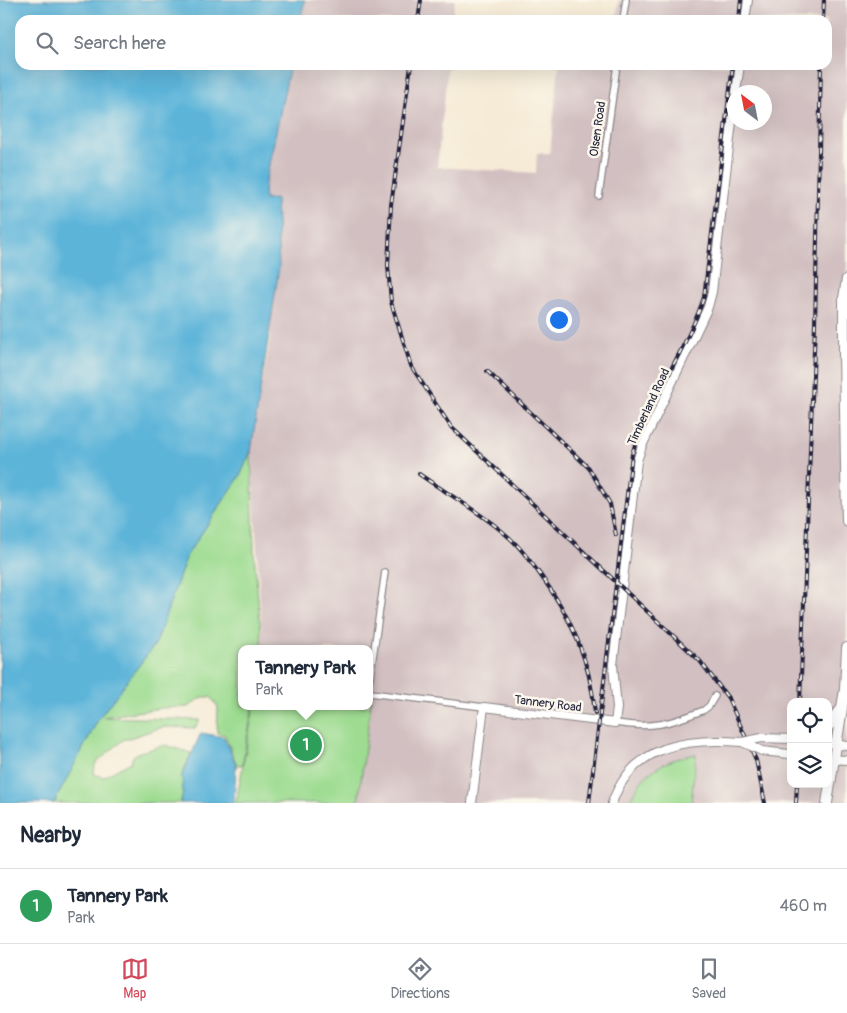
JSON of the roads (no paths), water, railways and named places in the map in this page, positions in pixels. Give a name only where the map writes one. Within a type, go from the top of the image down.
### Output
[{"type":"highway","points":[[847,279],[844,326],[847,521]]},
{"type":"highway","points":[[832,744],[845,689],[847,648]]},
{"type":"highway","points":[[832,722],[838,712],[845,689]]},
{"type":"highway","points":[[823,788],[827,803]]},
{"type":"highway","points":[[827,803],[828,788]]},
{"type":"street","points":[[624,15],[626,0]]},
{"type":"street","points":[[746,15],[748,0]]},
{"type":"street","name":"Olsen Road","points":[[599,196],[616,70]]},
{"type":"street","points":[[737,85],[739,70]]},
{"type":"street","name":"Timberland Road","points":[[615,723],[617,708],[613,665],[637,461],[642,446],[708,307],[712,292],[731,130]]},
{"type":"street","points":[[373,657],[385,572]]},
{"type":"street","name":"Tannery Road","points":[[373,693],[646,727],[662,724],[704,710],[715,696]]},
{"type":"street","points":[[472,803],[484,707]]},
{"type":"street","points":[[612,803],[622,783],[634,768],[649,756],[666,747],[683,742],[717,740],[742,742],[762,738],[787,739]]},
{"type":"street","points":[[742,742],[762,751],[787,754]]},
{"type":"street","points":[[832,744],[847,746]]},
{"type":"street","points":[[832,759],[847,760]]},
{"type":"water","points":[[0,0],[305,0],[301,15],[15,15],[15,70],[289,70],[264,189],[265,200],[276,199],[279,268],[251,451],[240,476],[187,555],[156,643],[99,718],[54,803],[0,803]]},
{"type":"water","points":[[201,733],[224,737],[236,765],[234,803],[180,803],[183,794],[182,775]]},
{"type":"railway","points":[[419,15],[421,0]]},
{"type":"railway","points":[[740,15],[741,0]]},
{"type":"railway","points":[[823,15],[824,0]]},
{"type":"railway","points":[[410,70],[391,205],[388,266],[391,302],[411,366],[451,427],[700,661],[728,698],[756,760],[765,803]]},
{"type":"railway","points":[[589,803],[632,454],[648,414],[688,337],[704,297],[732,70]]},
{"type":"railway","points":[[800,698],[815,325],[821,70]]},
{"type":"railway","points":[[487,371],[589,468],[610,504],[616,535]]},
{"type":"railway","points":[[419,474],[495,525],[514,542],[531,562],[561,606],[577,639],[589,675],[595,713]]},
{"type":"railway","points":[[796,803],[797,788]]},
{"type":"place","name":"Tannery Park","points":[[306,745]]}]
